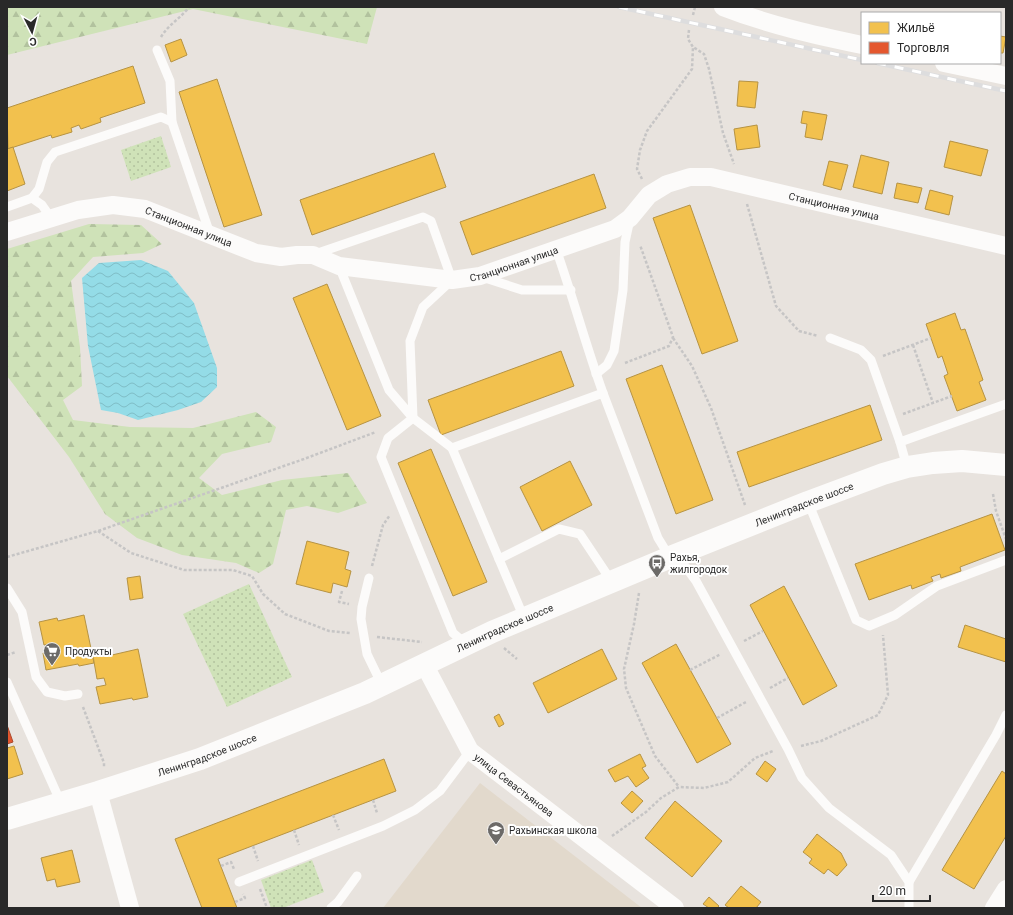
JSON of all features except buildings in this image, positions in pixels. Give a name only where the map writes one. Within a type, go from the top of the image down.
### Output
[{"type":"street","points":[[723,7],[755,19],[798,32],[861,45]]},
{"type":"street","points":[[949,64],[1006,76]]},
{"type":"street","name":"Станционная улица","points":[[7,232],[78,210],[113,205],[145,209],[256,253],[281,257],[313,255],[339,266],[452,280],[480,276],[615,229],[630,218],[649,195],[667,184],[690,177],[711,177],[1006,246]]},
{"type":"street","name":"Ленинградское шоссе","points":[[7,819],[98,792],[200,759],[365,693],[466,644],[524,618],[673,556],[883,474],[907,467],[962,460],[1006,465]]},
{"type":"street","name":"улица Севастьянова","points":[[424,664],[470,751],[673,908]]},
{"type":"street","points":[[98,792],[130,908]]},
{"type":"street","points":[[994,908],[1006,889]]},
{"type":"lane","points":[[157,50],[170,82],[172,122],[210,234]]},
{"type":"lane","points":[[7,207],[32,198],[39,189],[47,162],[55,152],[161,117],[172,122]]},
{"type":"lane","points":[[32,198],[42,205],[51,218]]},
{"type":"lane","points":[[313,255],[423,216],[431,221],[452,280],[423,307],[410,341],[413,418]]},
{"type":"lane","points":[[596,374],[607,365],[614,351],[623,290],[625,242],[630,218]]},
{"type":"lane","points":[[556,249],[571,290],[596,374],[658,538],[666,551],[685,566],[696,581],[788,749],[802,778],[830,808],[891,855],[909,882]]},
{"type":"lane","points":[[339,266],[389,390],[413,418],[452,448],[524,618]]},
{"type":"lane","points":[[480,276],[522,290],[571,290]]},
{"type":"lane","points":[[830,338],[861,350],[871,360],[892,418],[907,467]]},
{"type":"lane","points":[[452,448],[603,393]]},
{"type":"lane","points":[[900,442],[1006,404]]},
{"type":"lane","points":[[413,418],[388,438],[381,457],[453,634],[466,644]]},
{"type":"lane","points":[[808,502],[856,620],[869,626],[895,616],[937,586],[1006,560]]},
{"type":"lane","points":[[499,560],[559,529],[580,534],[612,582]]},
{"type":"lane","points":[[369,578],[362,607],[361,619],[367,654],[382,685]]},
{"type":"lane","points":[[7,588],[22,612],[36,677],[47,692],[64,696],[78,694]]},
{"type":"lane","points":[[7,682],[60,803]]},
{"type":"lane","points":[[909,908],[909,882],[996,735],[1006,715]]},
{"type":"lane","points":[[238,882],[383,826],[415,810],[440,791],[470,751]]},
{"type":"lane","points":[[331,908],[338,902],[357,876]]},
{"type":"path","points":[[157,50],[158,41],[166,28],[182,16],[189,7]]},
{"type":"path","points":[[693,15],[695,7]]},
{"type":"path","points":[[689,30],[688,40],[693,47],[704,54],[709,69],[723,133],[742,184],[776,306],[799,332],[830,338]]},
{"type":"path","points":[[649,195],[637,169],[640,150],[647,131],[692,69],[693,47]]},
{"type":"path","points":[[630,218],[673,337],[692,366],[711,408],[752,525]]},
{"type":"path","points":[[596,374],[669,346],[673,337]]},
{"type":"path","points":[[871,360],[931,338]]},
{"type":"path","points":[[913,345],[933,403]]},
{"type":"path","points":[[892,418],[952,396]]},
{"type":"path","points":[[7,557],[98,531],[304,459],[376,432]]},
{"type":"path","points":[[993,494],[996,511],[1006,539]]},
{"type":"path","points":[[369,578],[383,525],[399,501]]},
{"type":"path","points":[[98,531],[131,553],[184,570],[234,570],[252,576],[263,594],[285,614],[329,631],[424,642]]},
{"type":"path","points":[[639,592],[634,624],[624,669],[626,688],[655,756],[679,787]]},
{"type":"path","points":[[595,847],[619,832],[646,812],[661,798],[679,787],[704,788],[728,782],[755,758],[770,751],[788,749],[821,741],[878,714],[888,695],[882,621]]},
{"type":"path","points":[[502,647],[518,659]]},
{"type":"path","points":[[78,694],[104,763]]},
{"type":"path","points":[[255,875],[267,908]]},
{"type":"shaded area","name":"Рахьинская школа","points":[[480,783],[642,908],[383,908]]},
{"type":"green space","points":[[7,7],[377,7],[367,44],[193,9],[7,55]]},
{"type":"green space","points":[[161,136],[171,167],[131,181],[121,150]]},
{"type":"green space","points":[[89,224],[141,225],[162,244],[143,253],[93,257],[71,281],[80,347],[82,386],[63,400],[73,420],[130,427],[193,428],[256,412],[276,427],[271,442],[222,454],[199,478],[222,495],[282,480],[348,473],[367,503],[338,513],[307,506],[286,510],[273,564],[259,573],[236,563],[182,555],[137,538],[105,514],[69,457],[7,376],[7,249]]},
{"type":"green space","points":[[249,584],[292,677],[227,707],[183,614]]},
{"type":"green space","points":[[312,860],[324,892],[283,908],[271,908],[261,880]]},
{"type":"water","points":[[141,260],[168,271],[194,303],[217,368],[217,387],[201,402],[178,410],[138,420],[118,413],[101,410],[88,346],[82,278],[99,263]]},
{"type":"railway","points":[[619,7],[861,60]]},
{"type":"railway","points":[[882,64],[1006,91]]},
{"type":"place","name":"Рахья, жилгородок","points":[[657,578]]},
{"type":"place","name":"Продукты","points":[[52,666]]},
{"type":"place","name":"Рахьинская школа","points":[[496,845]]}]
